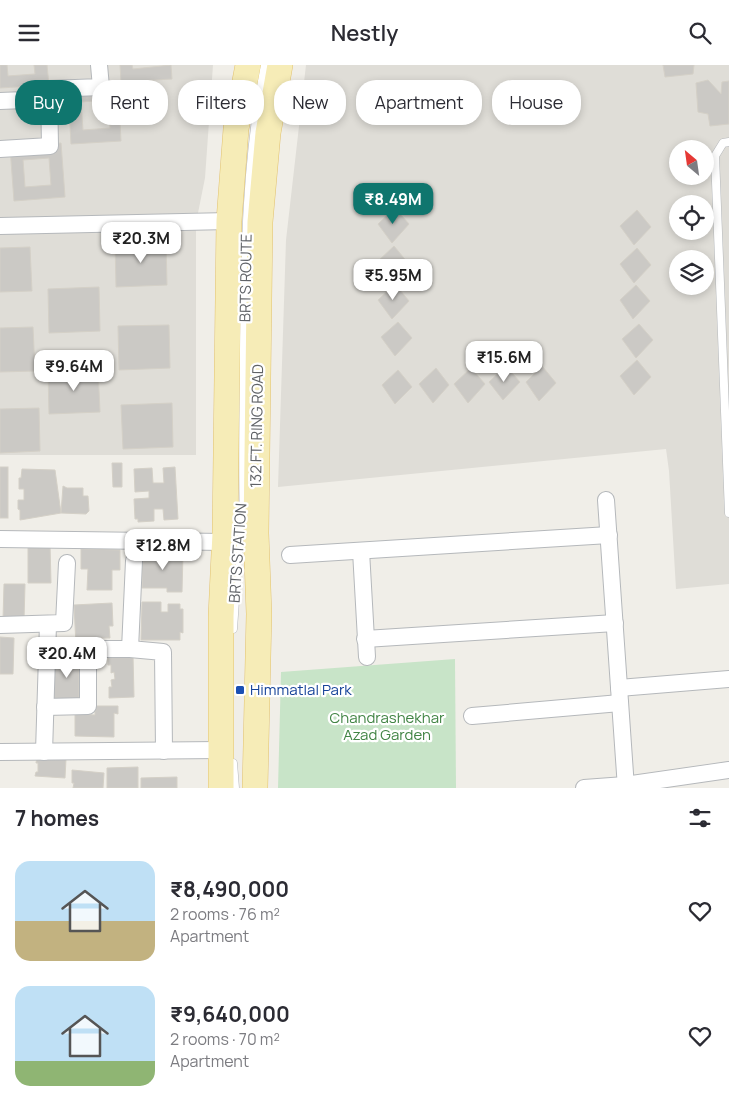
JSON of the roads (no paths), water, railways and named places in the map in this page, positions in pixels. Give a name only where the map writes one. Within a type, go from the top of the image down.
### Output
[{"type":"main road","name":"132 FT. RING ROAD","points":[[221,788],[226,753],[221,615],[224,542],[229,221],[236,129],[248,65]]},
{"type":"main road","name":"132 FT. RING ROAD","points":[[255,788],[260,615],[256,533],[260,222],[268,133],[280,65]]},
{"type":"street","points":[[82,88],[101,87],[99,65]]},
{"type":"street","points":[[0,101],[15,100]]},
{"type":"street","points":[[0,149],[50,146],[50,125]]},
{"type":"street","points":[[0,226],[229,221]]},
{"type":"street","points":[[606,500],[626,787]]},
{"type":"street","points":[[290,555],[609,535]]},
{"type":"street","points":[[0,539],[224,542]]},
{"type":"street","points":[[361,551],[367,657]]},
{"type":"street","points":[[130,649],[134,561]]},
{"type":"street","points":[[0,625],[64,623],[67,563]]},
{"type":"street","points":[[365,639],[615,623]]},
{"type":"street","points":[[44,752],[48,624]]},
{"type":"street","points":[[46,649],[130,649],[163,652],[164,751]]},
{"type":"street","points":[[45,707],[88,706],[88,650]]},
{"type":"street","points":[[472,717],[729,679]]},
{"type":"street","points":[[0,752],[164,751],[226,753]]},
{"type":"street","points":[[584,788],[626,787],[729,770]]},
{"type":"lane","name":"BRTS ROUTE","points":[[243,493],[245,273],[249,179],[256,112],[265,65]]},
{"type":"lane","points":[[729,142],[723,143],[715,156],[729,513]]},
{"type":"lane","name":"BRTS STATION","points":[[243,493],[246,570]]},
{"type":"lane","name":"BRTS STATION","points":[[233,639],[243,493]]},
{"type":"lane","points":[[226,753],[235,788]]},
{"type":"place","name":"Himmatlal Park","points":[[240,690]]},
{"type":"park label","name":"Chandrashekhar Azad Garden","points":[[387,726]]}]
